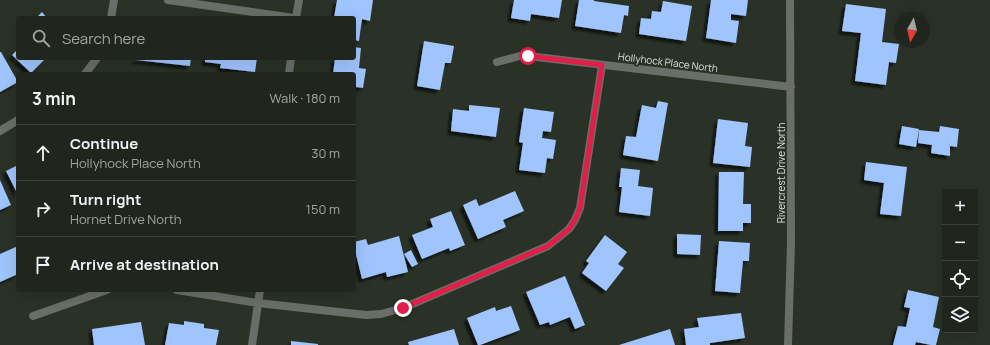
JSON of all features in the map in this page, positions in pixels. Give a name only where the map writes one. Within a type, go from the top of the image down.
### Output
[{"type":"street","points":[[111,16],[114,0]]},
{"type":"street","points":[[168,0],[281,16]]},
{"type":"street","points":[[295,16],[299,0]]},
{"type":"street","name":"Rivercrest Drive North","points":[[788,345],[791,243],[790,0]]},
{"type":"street","name":"Hollyhock Place North","points":[[497,62],[524,56],[791,86]]},
{"type":"street","points":[[87,72],[96,60]]},
{"type":"street","points":[[289,72],[291,60]]},
{"type":"street","points":[[189,292],[258,303],[366,315],[381,314],[403,308],[548,246],[569,229],[580,208],[602,65]]},
{"type":"street","points":[[0,131],[16,121]]},
{"type":"street","points":[[33,316],[101,292]]},
{"type":"street","points":[[252,345],[260,292]]},
{"type":"building","points":[[337,0],[373,0],[370,21],[362,19],[359,41],[356,40],[356,16],[334,16]]},
{"type":"building","points":[[514,0],[562,0],[559,18],[531,14],[530,21],[511,18]]},
{"type":"building","points":[[579,0],[594,0],[629,6],[628,16],[624,15],[621,33],[575,26]]},
{"type":"building","points":[[711,0],[748,0],[746,16],[731,14],[731,20],[739,21],[736,43],[706,38]]},
{"type":"building","points":[[663,1],[692,6],[686,41],[639,34],[641,18],[651,19],[652,11],[661,12]]},
{"type":"building","points":[[846,4],[886,9],[882,42],[894,43],[894,48],[898,48],[896,63],[889,62],[886,85],[855,81],[861,33],[842,31]]},
{"type":"building","points":[[42,12],[45,16],[38,16]]},
{"type":"building","points":[[424,41],[454,46],[451,63],[445,63],[440,90],[417,86]]},
{"type":"building","points":[[356,47],[361,48],[359,68],[366,69],[363,88],[356,87],[356,72],[333,72],[335,60],[356,60]]},
{"type":"building","points":[[16,51],[16,59],[12,55]]},
{"type":"building","points":[[1,52],[16,78],[16,83],[0,92]]},
{"type":"building","points":[[17,60],[44,60],[32,72],[30,72]]},
{"type":"building","points":[[136,60],[191,60],[190,66]]},
{"type":"building","points":[[205,60],[257,60],[255,72],[220,68],[221,64],[205,62]]},
{"type":"building","points":[[658,101],[668,103],[658,161],[623,155],[626,136],[636,137],[642,105],[656,108]]},
{"type":"building","points":[[469,105],[500,108],[496,137],[451,131],[453,109],[469,111]]},
{"type":"building","points":[[524,108],[554,112],[551,132],[543,131],[542,138],[556,140],[553,159],[547,158],[545,173],[519,170],[523,143],[519,142]]},
{"type":"building","points":[[718,119],[748,123],[745,146],[752,147],[750,167],[713,163]]},
{"type":"building","points":[[902,126],[919,129],[916,147],[899,144]]},
{"type":"building","points":[[940,126],[959,129],[957,147],[950,146],[950,156],[931,153],[932,145],[918,143],[919,130],[939,132]]},
{"type":"building","points":[[866,162],[907,167],[901,216],[880,214],[884,183],[864,180]]},
{"type":"building","points":[[16,166],[16,191],[6,171]]},
{"type":"building","points":[[621,168],[640,170],[638,186],[653,188],[650,216],[619,212],[622,187],[619,187]]},
{"type":"building","points":[[719,172],[744,172],[743,204],[751,204],[751,223],[743,223],[743,231],[718,231]]},
{"type":"building","points":[[0,180],[11,205],[0,210]]},
{"type":"building","points":[[515,191],[524,211],[503,220],[506,227],[478,239],[463,205],[476,199],[479,206]]},
{"type":"building","points":[[451,211],[465,245],[450,251],[449,248],[422,259],[412,235],[433,227],[430,219]]},
{"type":"building","points":[[677,234],[701,235],[700,255],[677,254]]},
{"type":"building","points":[[605,235],[627,252],[618,264],[624,268],[606,291],[582,273],[589,263],[586,261]]},
{"type":"building","points":[[399,236],[408,272],[387,277],[386,272],[362,279],[356,254],[356,242],[366,239],[368,245]]},
{"type":"building","points":[[719,241],[750,243],[749,261],[743,261],[740,293],[715,291]]},
{"type":"building","points":[[16,247],[16,275],[0,282],[0,254]]},
{"type":"building","points":[[411,250],[418,264],[412,267],[404,254]]},
{"type":"building","points":[[565,276],[585,325],[575,329],[570,317],[550,325],[549,322],[540,325],[526,292]]},
{"type":"building","points":[[908,290],[939,297],[933,327],[940,329],[936,345],[916,342],[915,345],[893,345],[898,326],[906,327],[910,308],[904,307]]},
{"type":"building","points":[[511,306],[520,330],[478,345],[467,318],[495,307],[496,311]]},
{"type":"building","points":[[741,313],[745,338],[710,343],[710,345],[686,345],[684,329],[699,327],[697,318]]},
{"type":"building","points":[[184,321],[204,324],[204,328],[219,330],[216,345],[165,345],[169,323],[184,325]]},
{"type":"building","points":[[141,322],[145,345],[94,345],[92,329]]},
{"type":"building","points":[[454,329],[459,345],[409,345],[408,342]]},
{"type":"building","points":[[670,329],[675,345],[619,345]]},
{"type":"building","points":[[291,341],[318,344],[318,345],[291,345]]},
{"type":"route","points":[[403,308],[548,246],[569,229],[575,220],[580,208],[602,65],[528,56]]}]
